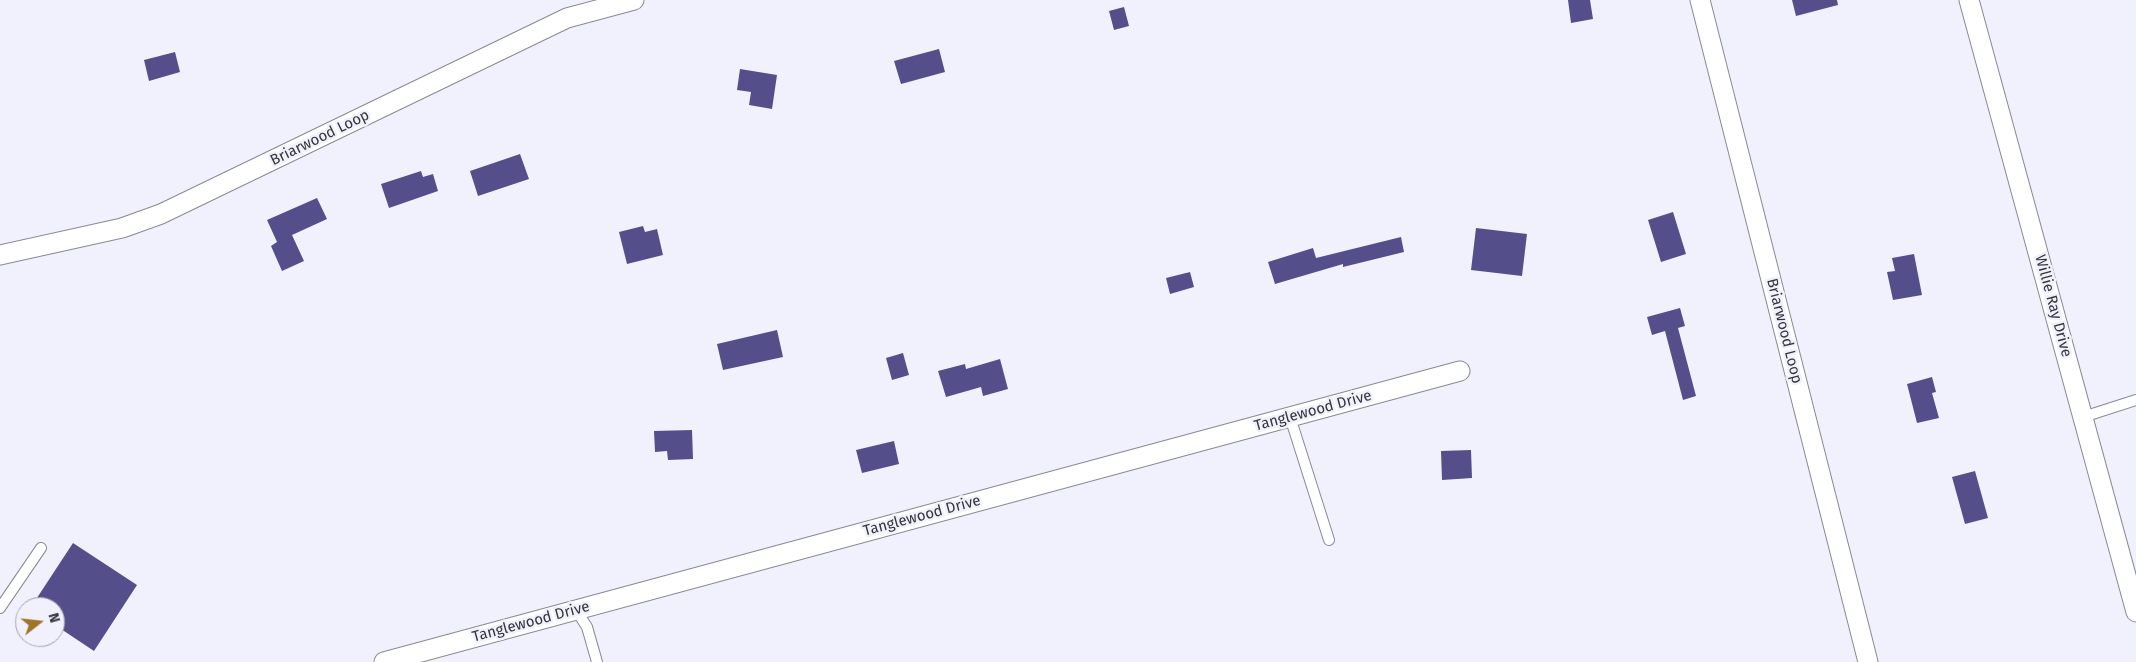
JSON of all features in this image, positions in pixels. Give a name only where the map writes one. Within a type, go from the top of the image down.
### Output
[{"type":"street","name":"Briarwood Loop","points":[[0,255],[122,228],[162,214],[567,18],[634,0]]},
{"type":"street","name":"Briarwood Loop","points":[[1700,0],[1868,662]]},
{"type":"street","name":"Willie Ray Drive","points":[[1969,0],[2136,612]]},
{"type":"street","name":"Tanglewood Drive","points":[[384,662],[1460,371]]},
{"type":"lane","points":[[2083,417],[2136,400]]},
{"type":"lane","points":[[1290,417],[1329,540]]},
{"type":"lane","points":[[0,608],[41,548]]},
{"type":"lane","points":[[576,610],[587,627],[597,662]]},
{"type":"building","points":[[1568,0],[1590,0],[1593,19],[1571,23]]},
{"type":"building","points":[[1792,0],[1837,0],[1838,5],[1796,16]]},
{"type":"building","points":[[1124,7],[1129,26],[1114,30],[1109,11]]},
{"type":"building","points":[[939,49],[945,72],[901,84],[894,61]]},
{"type":"building","points":[[175,52],[180,72],[149,81],[144,60]]},
{"type":"building","points":[[740,69],[777,75],[772,109],[749,105],[751,92],[737,90]]},
{"type":"building","points":[[520,154],[529,179],[478,196],[470,171]]},
{"type":"building","points":[[421,171],[423,177],[433,174],[438,191],[389,208],[381,184]]},
{"type":"building","points":[[317,198],[327,219],[292,235],[304,261],[282,271],[271,246],[277,242],[267,220]]},
{"type":"building","points":[[1673,212],[1686,254],[1661,262],[1648,220]]},
{"type":"building","points":[[643,226],[645,232],[657,229],[663,255],[627,264],[619,232]]},
{"type":"building","points":[[1476,228],[1527,234],[1522,276],[1471,270]]},
{"type":"building","points":[[1401,237],[1404,252],[1343,267],[1343,264],[1275,284],[1268,262],[1313,248],[1316,258]]},
{"type":"building","points":[[1914,254],[1922,295],[1893,300],[1887,272],[1895,271],[1892,258]]},
{"type":"building","points":[[1190,272],[1194,287],[1170,294],[1166,278]]},
{"type":"building","points":[[1680,308],[1685,326],[1678,328],[1696,396],[1683,400],[1665,331],[1652,335],[1647,317]]},
{"type":"building","points":[[777,330],[783,357],[723,370],[717,344]]},
{"type":"building","points":[[903,353],[909,375],[892,380],[886,358]]},
{"type":"building","points":[[1000,359],[1008,389],[983,396],[981,387],[946,397],[938,371],[965,364],[966,369]]},
{"type":"building","points":[[1932,377],[1936,392],[1932,393],[1939,418],[1917,423],[1907,384]]},
{"type":"building","points":[[692,430],[693,459],[668,460],[667,451],[655,452],[654,431]]},
{"type":"building","points":[[894,441],[899,464],[862,473],[856,450]]},
{"type":"building","points":[[1471,450],[1472,478],[1442,480],[1441,451]]},
{"type":"building","points":[[1975,471],[1988,518],[1965,524],[1952,477]]},
{"type":"building","points":[[73,543],[137,585],[94,651],[65,632],[65,597],[38,597]]}]
